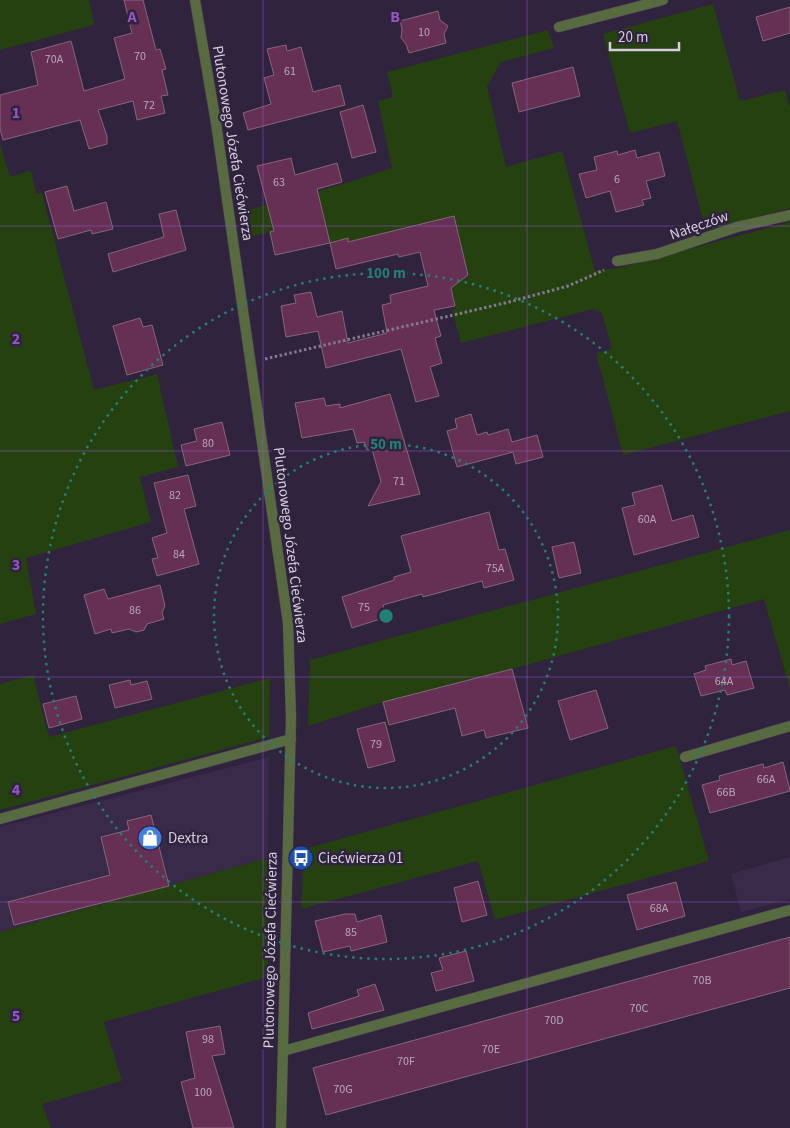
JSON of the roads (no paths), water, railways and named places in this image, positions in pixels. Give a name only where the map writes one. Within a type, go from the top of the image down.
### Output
[{"type":"street","name":"Plutonowego Józefa Ciećwierza","points":[[195,0],[216,123],[288,623],[291,739],[281,1128]]},
{"type":"street","points":[[559,27],[663,0]]},
{"type":"street","name":"Nałęczów","points":[[617,261],[657,254],[737,227],[790,215]]},
{"type":"street","points":[[685,756],[790,726]]},
{"type":"street","points":[[0,819],[291,739]]},
{"type":"street","points":[[283,1051],[790,910]]},
{"type":"place","name":"Dextra","points":[[150,838]]},
{"type":"place","name":"Ciećwierza 01","points":[[301,858]]}]
